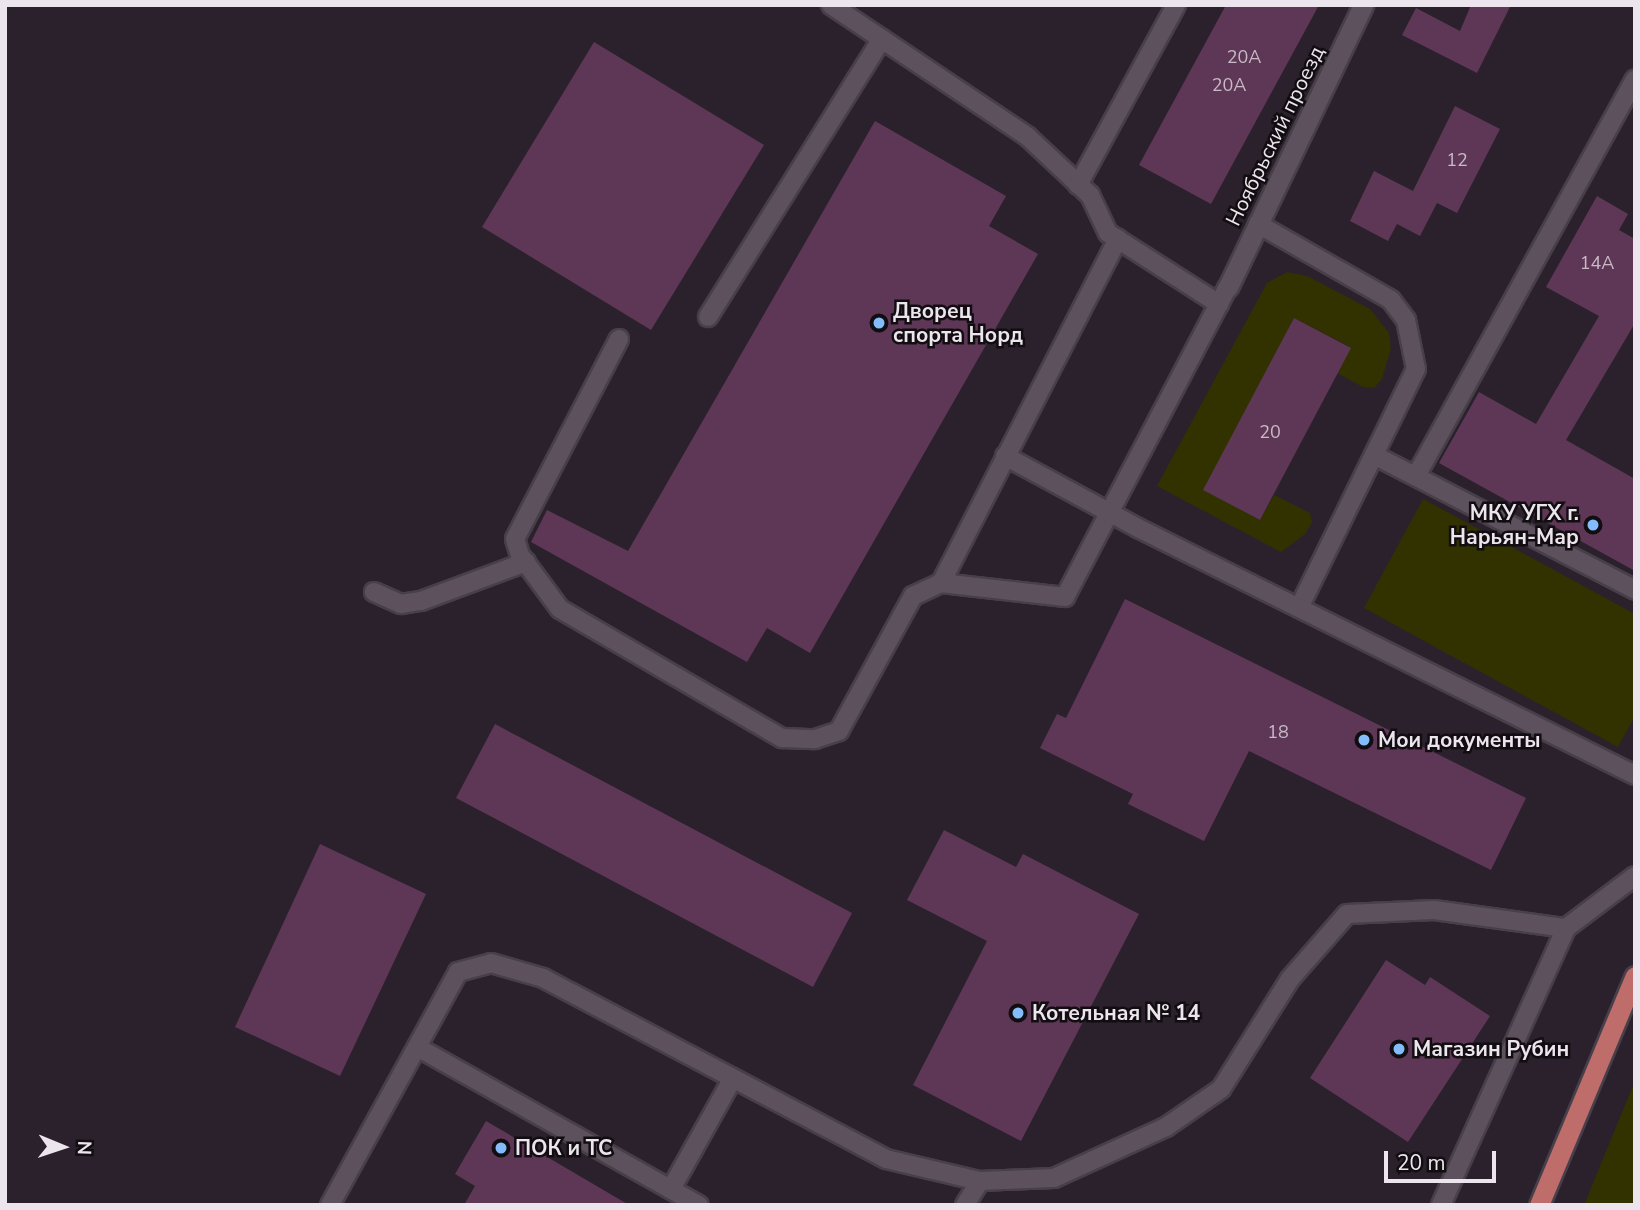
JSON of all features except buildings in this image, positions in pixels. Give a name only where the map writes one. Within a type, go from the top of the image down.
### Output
[{"type":"main road","points":[[1539,1205],[1635,976]]},
{"type":"street","name":"Ноябрьский проезд","points":[[1224,295],[1363,5]]},
{"type":"lane","points":[[619,339],[515,539],[526,562],[561,609],[782,738],[815,739],[839,731],[913,596],[941,583],[1065,597],[1224,295],[1108,233],[1090,195],[1028,137],[831,5]]},
{"type":"lane","points":[[1078,185],[1176,5]]},
{"type":"lane","points":[[708,317],[882,39]]},
{"type":"lane","points":[[1416,476],[1635,80]]},
{"type":"lane","points":[[1258,224],[1391,300],[1406,320],[1416,369],[1298,608]]},
{"type":"lane","points":[[941,583],[1118,240]]},
{"type":"lane","points":[[1374,454],[1635,590]]},
{"type":"lane","points":[[1005,456],[1110,513],[1635,775]]},
{"type":"lane","points":[[374,592],[401,604],[421,601],[526,562]]},
{"type":"lane","points":[[1441,1205],[1566,928],[1635,876]]},
{"type":"lane","points":[[330,1205],[458,972],[491,963],[543,978],[886,1159],[980,1181],[1054,1178],[1166,1128],[1220,1089],[1290,979],[1347,914],[1434,910],[1566,928]]},
{"type":"lane","points":[[417,1047],[699,1205]]},
{"type":"lane","points":[[671,1189],[733,1078]]},
{"type":"lane","points":[[965,1205],[980,1181]]},
{"type":"shaded area","points":[[1287,272],[1307,276],[1370,309],[1389,333],[1391,348],[1382,379],[1374,388],[1363,387],[1337,373],[1350,347],[1294,318],[1204,490],[1260,520],[1274,495],[1310,513],[1312,522],[1305,534],[1281,552],[1157,486],[1267,283]]},
{"type":"shaded area","points":[[1423,499],[1635,614],[1635,716],[1618,747],[1364,608]]},
{"type":"shaded area","points":[[1635,1081],[1635,1205],[1584,1205]]},
{"type":"place","name":"Дворец спорта Норд","points":[[879,323]]},
{"type":"place","name":"МКУ УГХ г. Нарьян-Мар","points":[[1593,525]]},
{"type":"place","name":"Мои документы","points":[[1364,740]]},
{"type":"place","name":"Котельная № 14","points":[[1018,1013]]},
{"type":"place","name":"Магазин Рубин","points":[[1399,1049]]},
{"type":"place","name":"ПОК и ТС","points":[[501,1148]]}]
